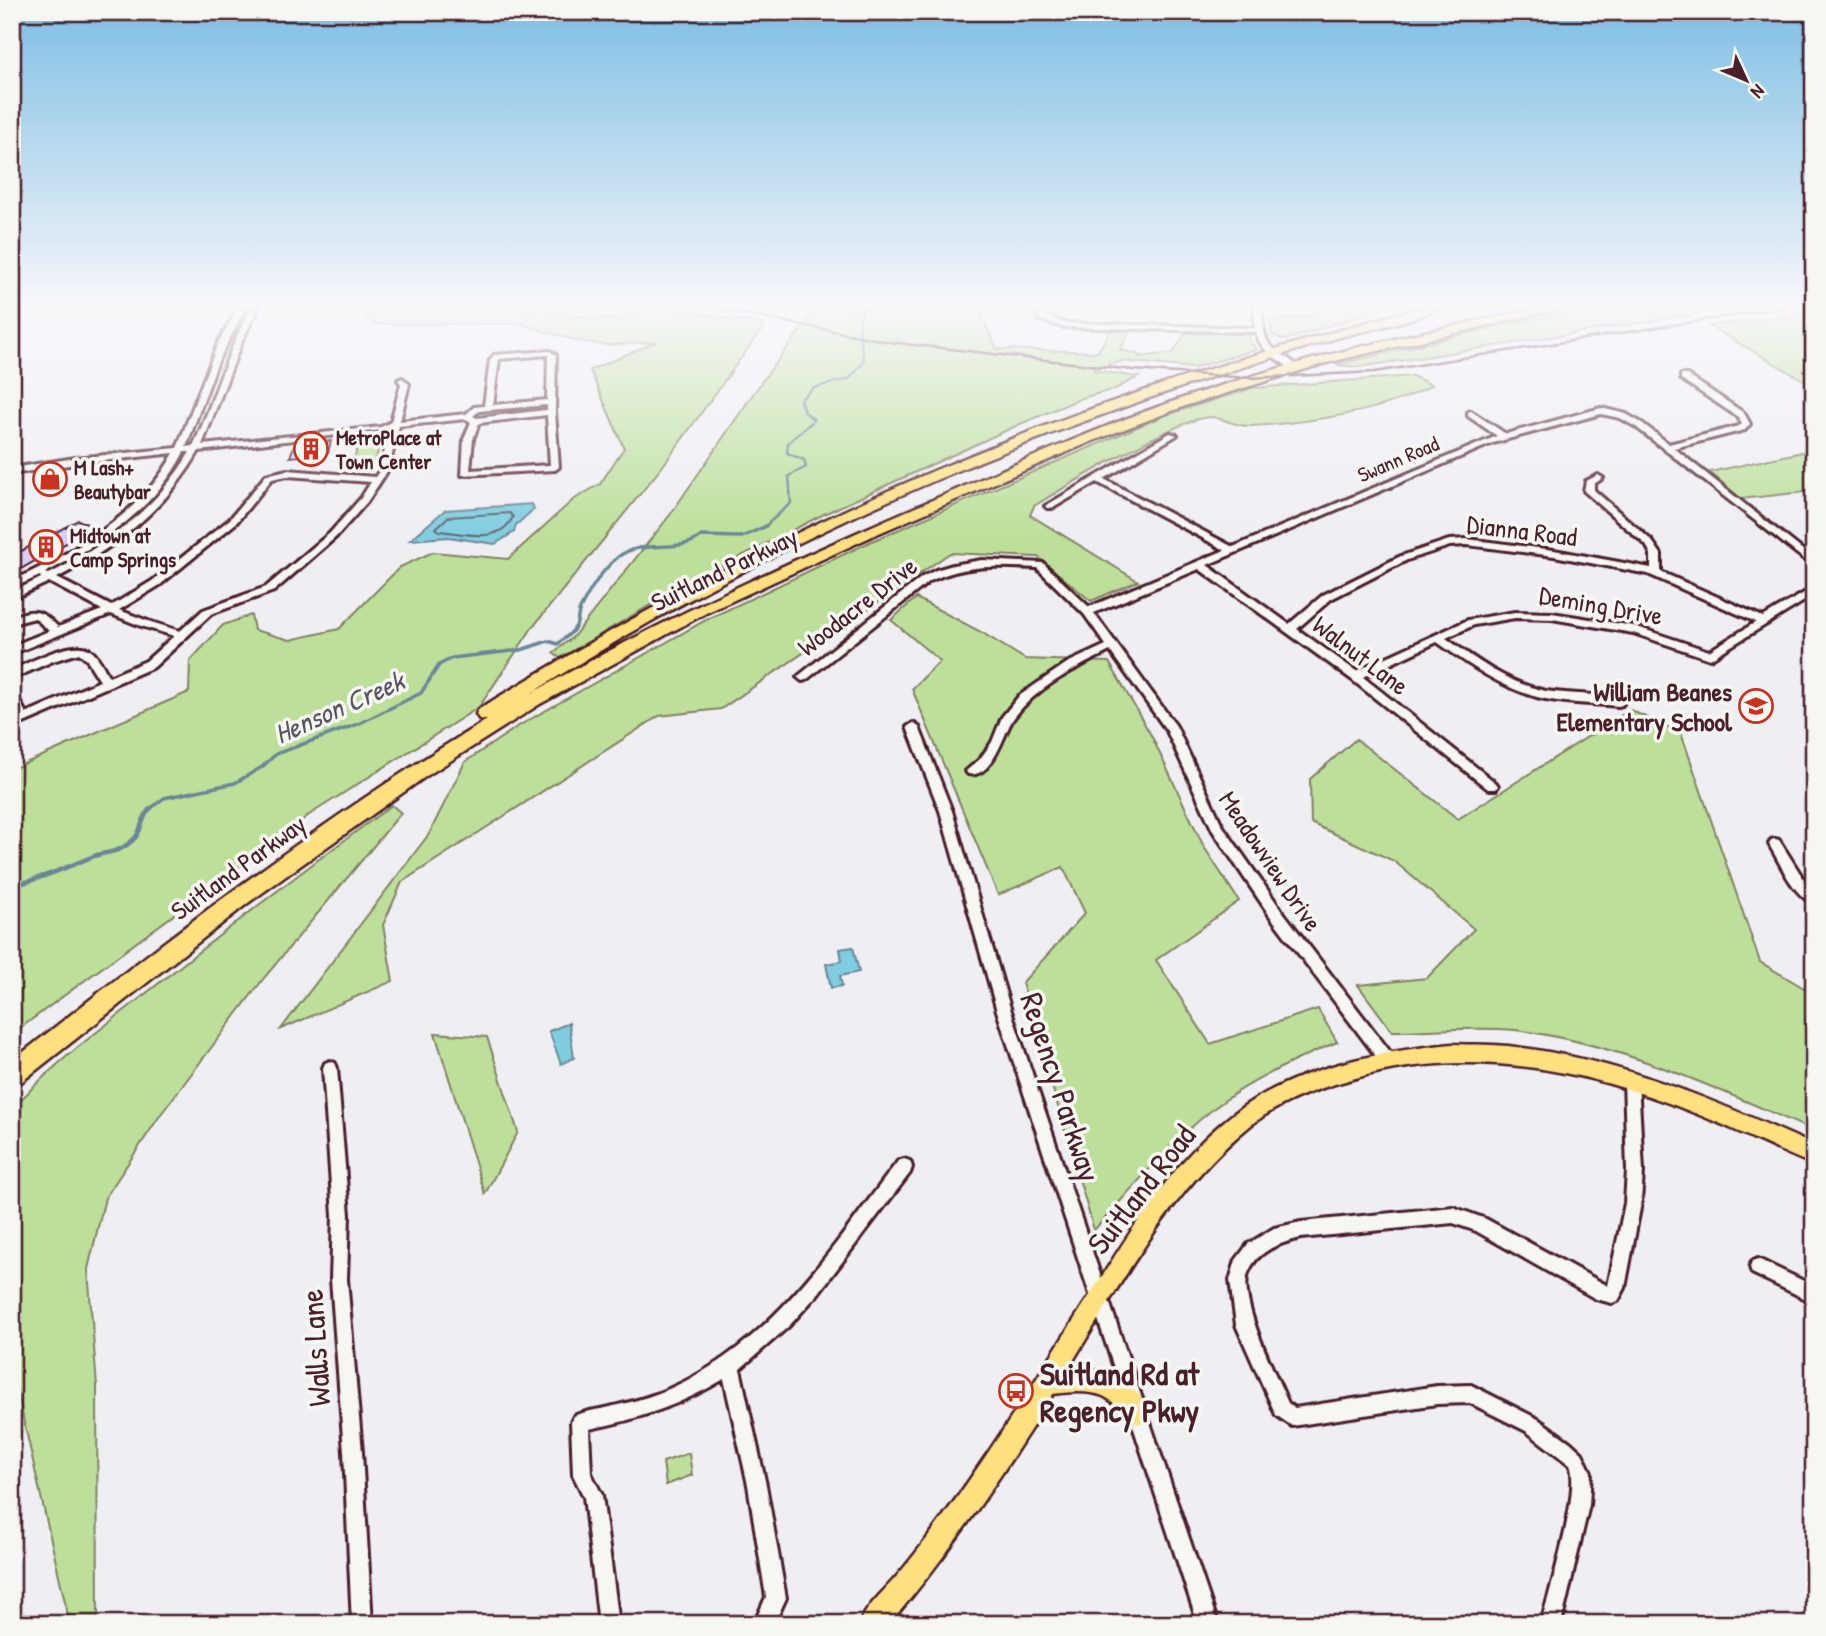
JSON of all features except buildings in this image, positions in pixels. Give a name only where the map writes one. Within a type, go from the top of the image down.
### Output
[{"type":"highway","name":"Suitland Parkway","points":[[12,1058],[212,903],[352,802],[502,703],[651,614],[794,539],[964,463],[1119,404],[1180,384]]},
{"type":"highway","name":"Suitland Parkway","points":[[12,1075],[201,926],[333,830],[478,733],[617,652],[786,567],[1096,436],[1200,397],[1243,384]]},
{"type":"main road","name":"Suitland Road","points":[[873,1624],[941,1543],[994,1466],[1148,1223],[1200,1159],[1247,1115],[1300,1087],[1386,1058],[1457,1052],[1525,1056],[1574,1065],[1631,1081],[1745,1124],[1814,1155]]},
{"type":"main road","points":[[1046,1382],[1075,1380],[1109,1386],[1139,1412]]},
{"type":"street","points":[[12,596],[104,533],[159,485],[181,448],[207,384]]},
{"type":"street","points":[[12,585],[48,573],[97,550],[150,510],[182,476],[197,448],[221,384]]},
{"type":"street","points":[[12,724],[150,664],[207,612],[270,589],[333,535],[384,470],[405,384]]},
{"type":"street","points":[[492,384],[492,419]]},
{"type":"street","points":[[551,384],[555,467],[465,473],[468,438],[477,410],[551,407]]},
{"type":"street","points":[[1668,447],[1742,428],[1746,424],[1741,415],[1695,384]]},
{"type":"street","points":[[12,471],[181,448],[383,429],[395,424],[492,419],[551,407]]},
{"type":"street","name":"Swann Road","points":[[1088,612],[1426,466],[1504,437],[1605,411],[1632,420],[1814,564]]},
{"type":"street","points":[[1471,414],[1504,437]]},
{"type":"street","points":[[1050,506],[1173,435]]},
{"type":"street","points":[[12,650],[113,609],[156,583],[233,521],[269,477],[289,473],[377,480]]},
{"type":"street","points":[[1598,478],[1589,483],[1589,491],[1644,539],[1656,554],[1657,573]]},
{"type":"street","points":[[1098,479],[1232,550]]},
{"type":"street","name":"Dianna Road","points":[[1289,630],[1327,597],[1405,558],[1449,543],[1467,542],[1554,553],[1657,573],[1763,621]]},
{"type":"street","name":"Woodacre Drive","points":[[802,677],[940,570],[967,564],[1040,565],[1088,612]]},
{"type":"street","name":"Walnut Lane","points":[[1200,565],[1355,676],[1492,786]]},
{"type":"street","points":[[48,573],[108,602],[113,609],[152,628],[180,634]]},
{"type":"street","points":[[1763,621],[1814,590]]},
{"type":"street","points":[[12,621],[33,612],[57,633]]},
{"type":"street","name":"Meadowview Drive","points":[[1088,612],[1172,729],[1217,828],[1282,922],[1386,1058]]},
{"type":"street","name":"Deming Drive","points":[[1355,676],[1472,622],[1491,617],[1534,614],[1649,633],[1707,655],[1763,621]]},
{"type":"street","points":[[1437,638],[1485,669],[1525,689],[1540,694],[1618,702]]},
{"type":"street","points":[[972,771],[984,762],[997,743],[1012,708],[1071,666],[1112,646]]},
{"type":"street","points":[[12,675],[80,649],[87,652],[107,683]]},
{"type":"street","points":[[12,698],[24,719]]},
{"type":"street","name":"Regency Parkway","points":[[913,727],[946,811],[1003,1011],[1208,1624]]},
{"type":"street","points":[[1775,845],[1798,882],[1814,899]]},
{"type":"street","name":"Walls Lane","points":[[330,1068],[341,1215],[339,1279],[353,1452],[362,1624]]},
{"type":"street","points":[[1550,1624],[1580,1505],[1581,1472],[1576,1459],[1532,1425],[1471,1394],[1437,1395],[1292,1417],[1282,1409],[1245,1325],[1238,1280],[1242,1266],[1254,1250],[1274,1236],[1301,1230],[1453,1215],[1479,1225],[1602,1293],[1612,1295],[1617,1288],[1633,1203],[1636,1171],[1631,1081]]},
{"type":"street","points":[[609,1624],[593,1495],[582,1475],[580,1422],[648,1407],[692,1390],[730,1366],[783,1320],[811,1289],[904,1167]]},
{"type":"street","points":[[1758,1267],[1814,1295]]},
{"type":"street","points":[[730,1366],[757,1485],[776,1598],[764,1624]]},
{"type":"green space","points":[[596,384],[722,384],[662,467],[532,628],[479,707],[309,815],[12,1034],[12,769],[189,692],[190,661],[223,625],[251,615],[254,630],[290,640],[339,629],[400,567],[433,552],[508,559],[573,500],[600,484],[624,448]]},
{"type":"green space","points":[[760,384],[1124,384],[1082,398],[1018,425],[824,514],[683,586],[560,658],[553,653],[573,637],[670,515]]},
{"type":"green space","points":[[1301,384],[1432,385],[1369,409],[1296,422],[1251,426],[1214,417],[1194,420],[1122,454],[1034,506],[1030,515],[1138,581],[1091,601],[1038,557],[950,553],[721,709],[659,716],[402,882],[383,925],[393,981],[281,1029],[429,834],[465,762],[520,725],[706,620],[872,541],[1163,416],[1253,388]]},
{"type":"green space","points":[[380,441],[375,464],[353,467],[358,443]]},
{"type":"green space","points":[[1814,447],[1814,491],[1741,499],[1710,472],[1802,452]]},
{"type":"green space","points":[[916,598],[1025,659],[1109,662],[1152,737],[1204,847],[1239,901],[1156,960],[1210,1044],[1318,1009],[1337,1042],[1267,1074],[1209,1112],[1157,1161],[1094,1230],[1022,983],[1085,913],[1063,867],[998,895],[912,689],[940,661],[891,620]]},
{"type":"green space","points":[[1630,710],[1681,733],[1760,962],[1814,994],[1814,1131],[1668,1070],[1593,1045],[1515,1030],[1392,1031],[1358,985],[1427,978],[1474,929],[1394,861],[1311,823],[1310,779],[1356,739],[1458,819]]},
{"type":"green space","points":[[392,805],[401,813],[264,978],[161,1114],[105,1198],[88,1269],[97,1387],[98,1622],[70,1624],[15,1382],[12,1383],[12,1110],[43,1077],[95,1033],[270,896]]},
{"type":"green space","points":[[435,1033],[487,1037],[518,1132],[485,1194]]},
{"type":"green space","points":[[689,1453],[692,1475],[666,1485],[663,1462]]},
{"type":"water","points":[[532,504],[534,509],[516,525],[514,532],[495,544],[448,537],[410,540],[445,510]]},
{"type":"water","points":[[853,947],[859,972],[840,976],[842,986],[831,988],[826,964],[842,961],[840,949]]},
{"type":"water","points":[[569,1023],[574,1058],[561,1064],[549,1031]]},
{"type":"waterway","name":"Henson Creek","points":[[764,527],[791,503],[789,476],[806,467],[804,460],[787,453],[788,443],[814,420],[804,411],[800,400],[813,388],[828,384]]},
{"type":"waterway","name":"Henson Creek","points":[[150,809],[164,798],[235,783],[262,767],[276,754],[358,724],[421,693],[439,665],[452,658],[521,650],[548,641],[558,644],[576,627],[580,609],[601,575],[627,551],[682,545],[701,536],[742,537],[764,527]]},
{"type":"waterway","name":"Henson Creek","points":[[12,886],[127,845],[136,837],[150,809]]},
{"type":"place","name":"MetroPlace at Town Center","points":[[311,449]]},
{"type":"place","name":"M Lash+ Beautybar","points":[[50,479]]},
{"type":"place","name":"Midtown at Camp Springs","points":[[46,547]]},
{"type":"place","name":"William Beanes Elementary School","points":[[1756,706]]},
{"type":"place","name":"Suitland Rd at Regency Pkwy","points":[[1016,1391]]}]
